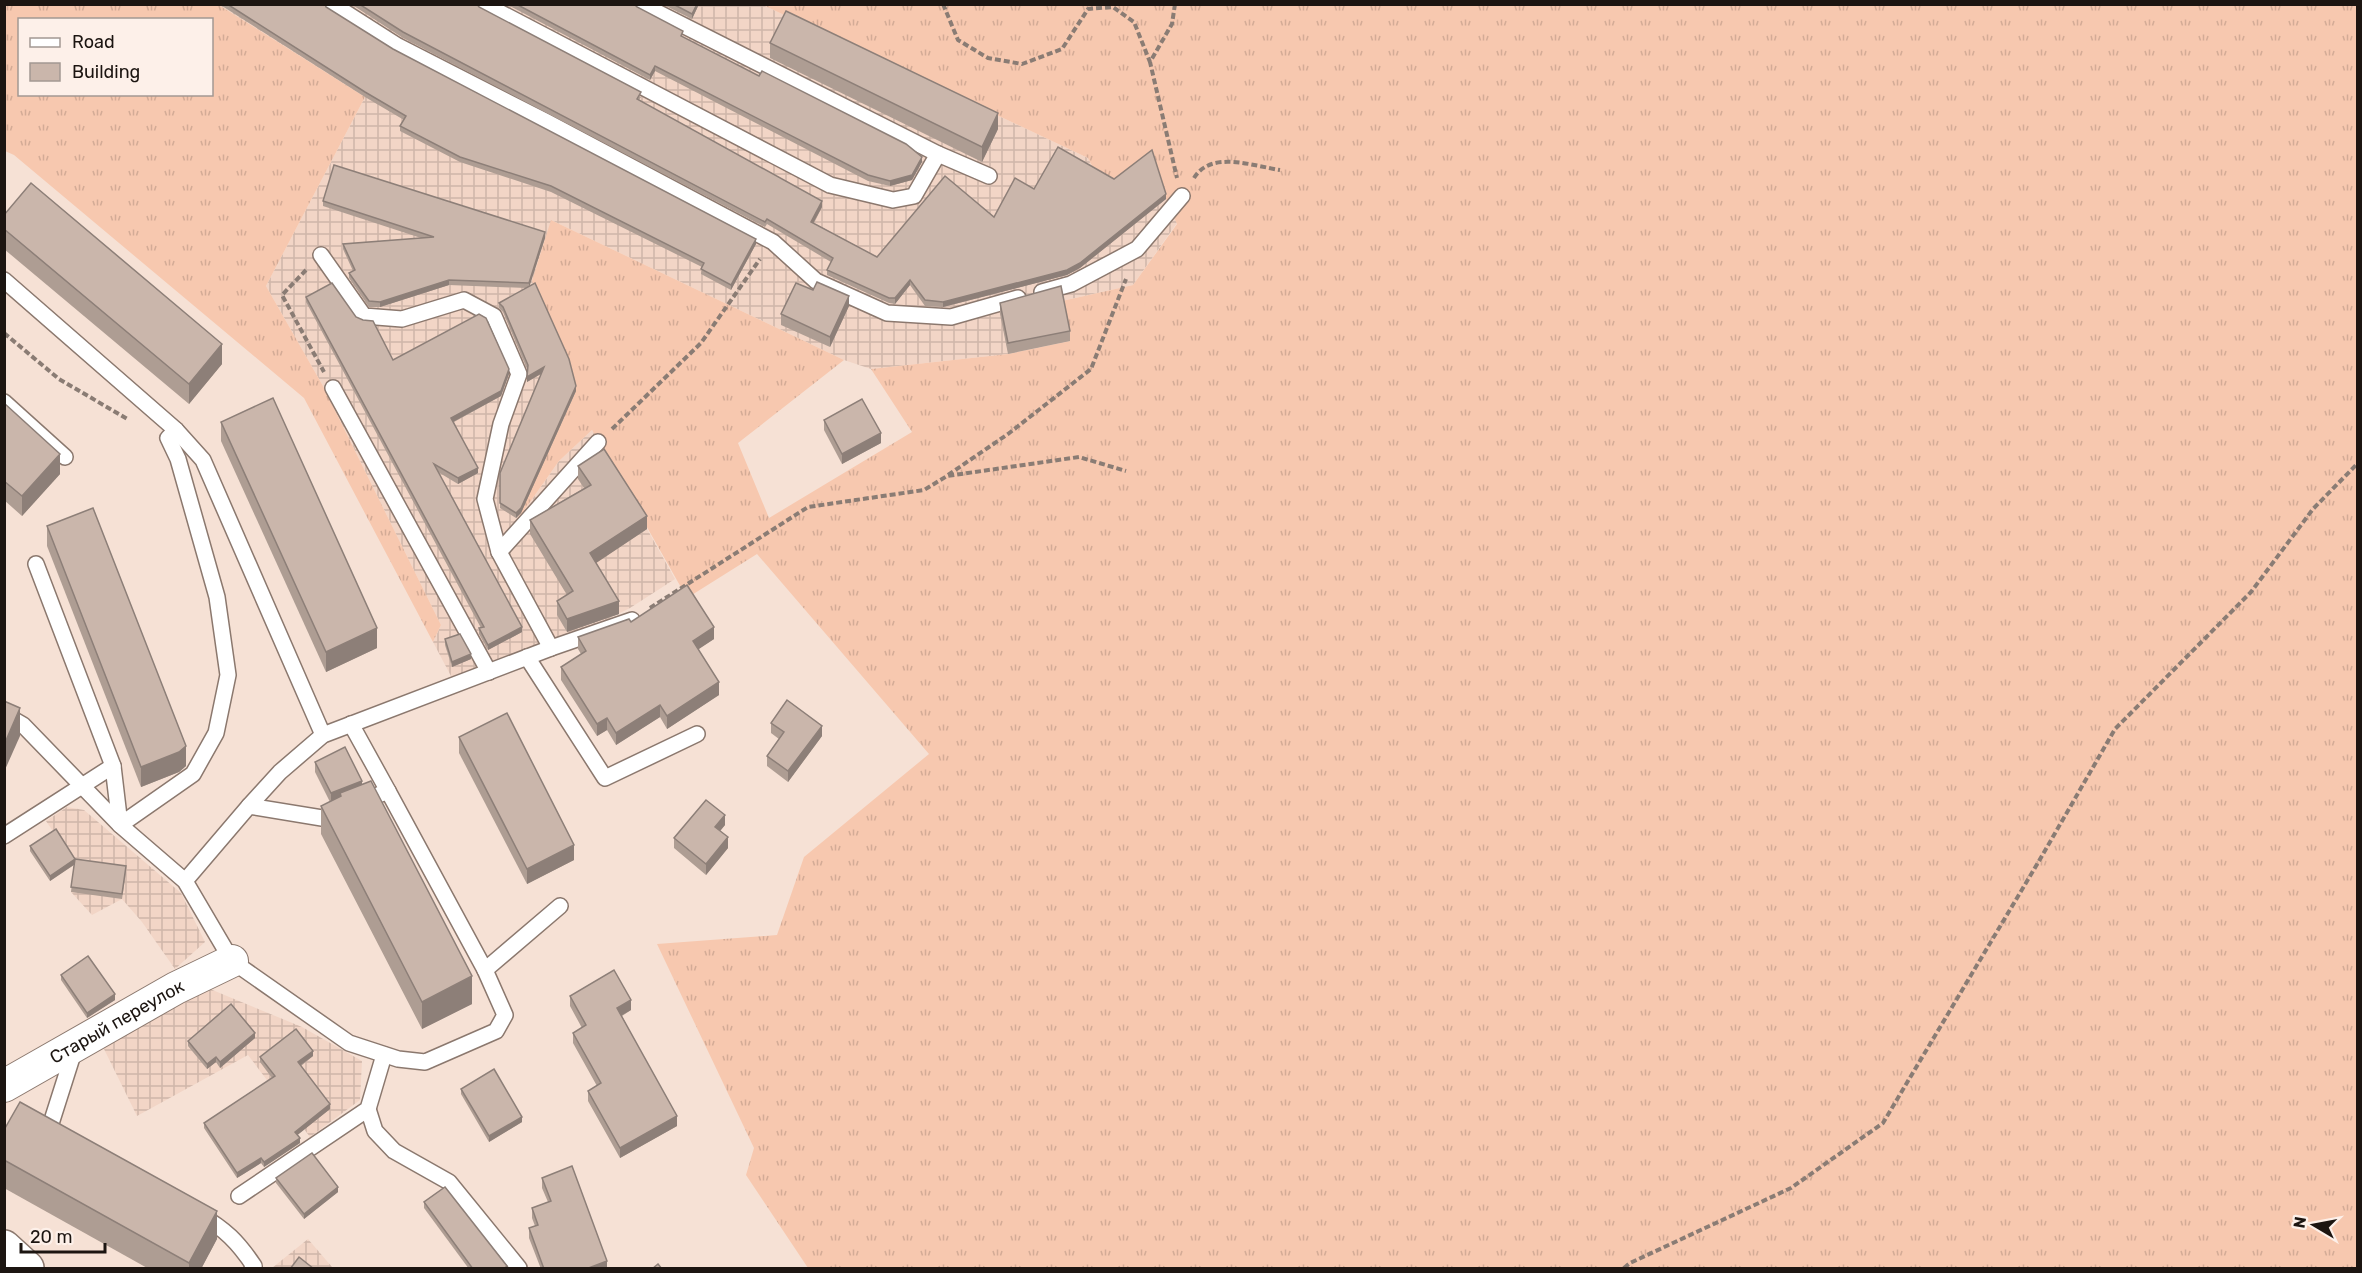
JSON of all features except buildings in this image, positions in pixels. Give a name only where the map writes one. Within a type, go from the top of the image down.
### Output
[{"type":"street","name":"Старый переулок","points":[[4,1086],[176,988],[232,961]]},
{"type":"street","points":[[4,1247],[27,1269]]},
{"type":"lane","points":[[332,4],[398,46],[773,242],[816,280],[886,313],[951,317],[1071,284],[1137,249],[1182,196]]},
{"type":"lane","points":[[484,4],[830,185],[893,200],[914,196],[938,154]]},
{"type":"lane","points":[[641,4],[938,154],[989,176]]},
{"type":"lane","points":[[321,255],[364,316],[402,318],[464,300],[494,316],[519,374],[501,424],[485,499],[499,552],[551,648]]},
{"type":"lane","points":[[4,280],[202,460],[323,735]]},
{"type":"lane","points":[[333,388],[489,672]]},
{"type":"lane","points":[[4,402],[65,457]]},
{"type":"lane","points":[[120,825],[193,774],[216,733],[228,675],[217,597],[172,434]]},
{"type":"lane","points":[[499,552],[598,442]]},
{"type":"lane","points":[[36,564],[113,766],[120,825]]},
{"type":"lane","points":[[185,880],[280,772],[323,735],[551,648],[632,620]]},
{"type":"lane","points":[[527,657],[605,778],[697,735]]},
{"type":"lane","points":[[4,714],[23,725],[120,825],[185,880],[232,961],[349,1043],[399,1059],[425,1062],[496,1031],[505,1015],[485,970],[351,724]]},
{"type":"lane","points":[[4,836],[113,766]]},
{"type":"lane","points":[[249,806],[322,818],[388,791]]},
{"type":"lane","points":[[485,970],[560,906]]},
{"type":"lane","points":[[69,1144],[48,1132],[75,1046]]},
{"type":"lane","points":[[384,1054],[368,1109],[375,1131],[394,1151],[449,1182],[519,1269]]},
{"type":"lane","points":[[239,1196],[368,1109]]},
{"type":"lane","points":[[185,1208],[217,1225],[238,1242],[254,1266],[252,1269]]},
{"type":"path","points":[[943,4],[958,39],[988,58],[1022,64],[1062,49],[1088,9],[1113,7],[1134,22],[1150,62],[1182,196]]},
{"type":"path","points":[[1150,62],[1172,24],[1175,4]]},
{"type":"path","points":[[1182,196],[1199,168],[1222,161],[1280,170]]},
{"type":"path","points":[[598,442],[701,343],[773,242]]},
{"type":"path","points":[[632,620],[808,507],[924,490],[1008,434],[1091,369],[1137,249]]},
{"type":"path","points":[[321,255],[282,295],[333,388]]},
{"type":"path","points":[[4,333],[59,380],[146,430],[172,434]]},
{"type":"path","points":[[947,476],[1079,457],[1126,471]]},
{"type":"path","points":[[1624,1269],[1629,1263],[1791,1188],[1882,1123],[2115,729],[2251,592],[2313,509],[2358,463]]},
{"type":"shaded area","points":[[219,5],[763,5],[1088,158],[1105,191],[1166,199],[1177,223],[1133,285],[1062,301],[1070,341],[1008,354],[871,369],[844,360],[551,220],[569,364],[576,391],[521,515],[559,461],[592,430],[675,579],[630,608],[596,625],[500,658],[452,678],[433,642],[441,625],[323,386],[266,286],[365,97]]},
{"type":"shaded area","points":[[67,807],[84,810],[181,893],[205,942],[175,969],[142,922],[122,899],[92,915],[71,892],[75,864],[46,821]]},
{"type":"shaded area","points":[[210,989],[302,1027],[362,1061],[360,1100],[310,1137],[248,1055],[137,1116],[102,1045]]},
{"type":"shaded area","points":[[308,1239],[331,1268],[272,1268]]},
{"type":"green space","points":[[4,5],[219,5],[365,97],[266,286],[323,386],[441,625],[433,642],[304,398],[14,155],[5,151]]},
{"type":"green space","points":[[763,5],[2357,5],[2357,1268],[808,1268],[746,1175],[754,1148],[657,944],[777,935],[804,857],[929,754],[757,554],[687,598],[592,430],[559,461],[518,519],[576,391],[569,364],[532,281],[551,220],[844,360],[738,443],[769,518],[912,432],[871,369],[1008,354],[1070,341],[1062,301],[1133,285],[1177,224],[1166,199],[1105,191],[1088,158]]}]
